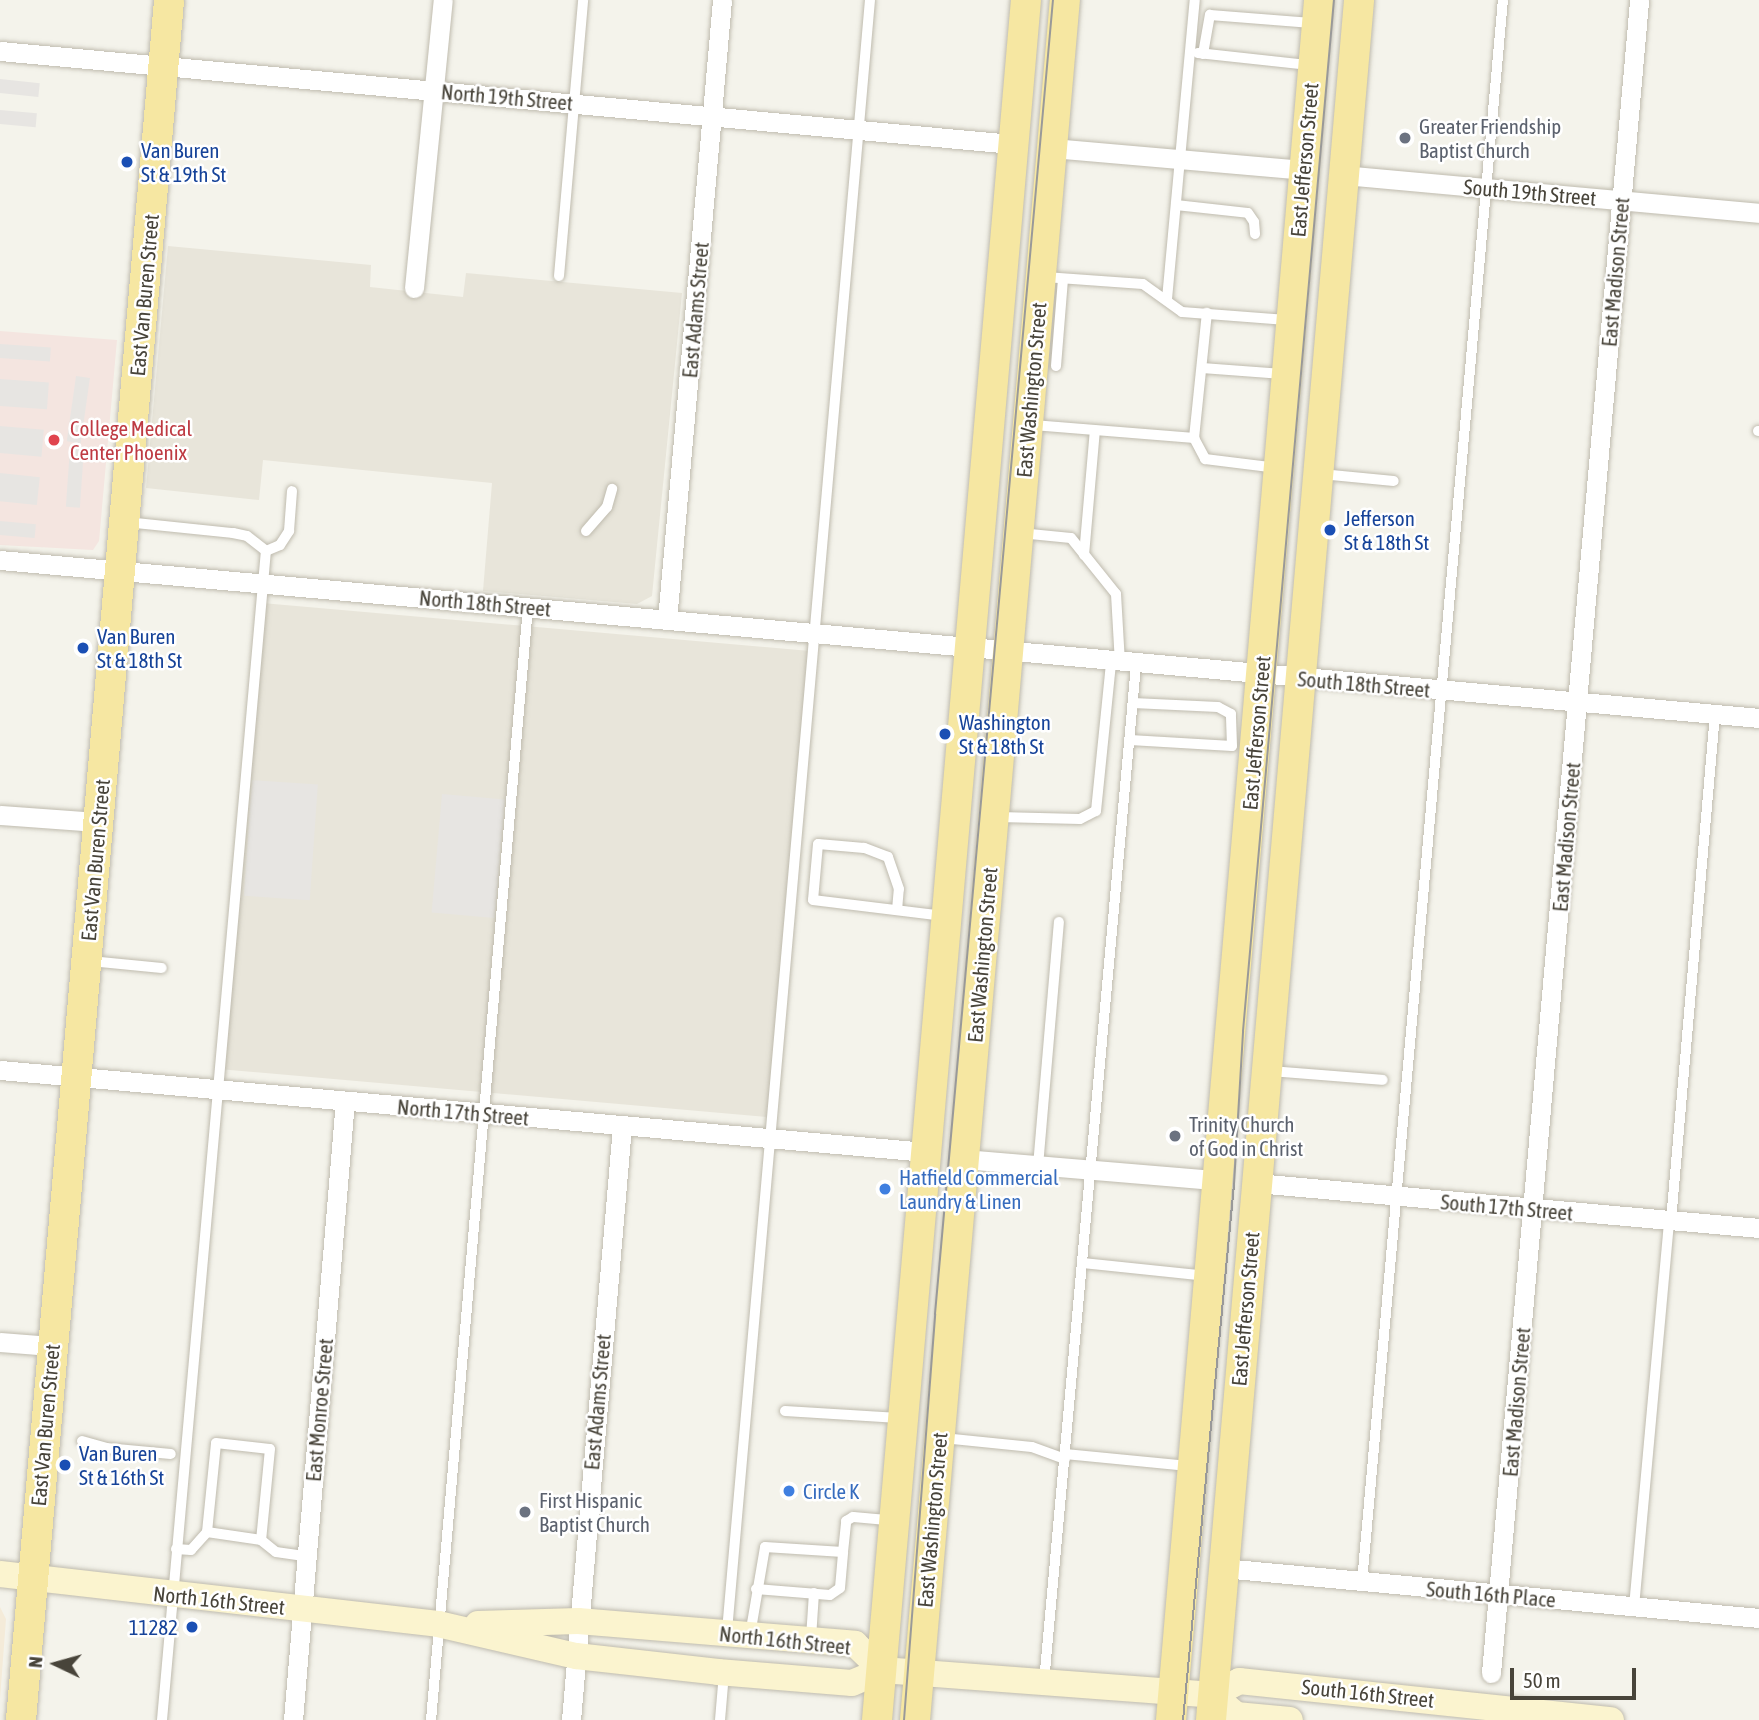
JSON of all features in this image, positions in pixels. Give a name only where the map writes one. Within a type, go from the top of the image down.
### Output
[{"type":"main road","name":"East Van Buren Street","points":[[21,1720],[51,1346],[169,0]]},
{"type":"main road","name":"East Washington Street","points":[[877,1720],[1026,0]]},
{"type":"main road","name":"East Washington Street","points":[[992,395],[1048,190],[1065,0]]},
{"type":"main road","name":"East Jefferson Street","points":[[1212,1707],[1336,240],[1359,0]]},
{"type":"main road","name":"East Jefferson Street","points":[[1173,1706],[1224,1104],[1244,738],[1261,675],[1280,468],[1302,170],[1318,12]]},
{"type":"main road","name":"East Washington Street","points":[[915,1720],[1029,425],[1052,278],[1048,190]]},
{"type":"main road","name":"East Jefferson Street","points":[[1285,405],[1336,240]]},
{"type":"main road","name":"East Jefferson Street","points":[[1224,1104],[1280,898]]},
{"type":"main road","points":[[903,1413],[957,1238]]},
{"type":"main road","name":"North 16th Street","points":[[0,1574],[438,1624],[576,1656],[852,1683],[882,1670],[855,1644],[578,1621],[438,1624]]},
{"type":"main road","name":"South 16th Street","points":[[882,1670],[1044,1683],[1173,1706],[1212,1707],[1236,1715],[1290,1720]]},
{"type":"main road","name":"South 16th Street","points":[[1212,1707],[1239,1681],[1345,1690],[1611,1720]]},
{"type":"street","points":[[414,288],[443,0]]},
{"type":"street","name":"East Adams Street","points":[[667,620],[722,0]]},
{"type":"street","name":"East Madison Street","points":[[1491,1673],[1639,0]]},
{"type":"street","name":"North 19th Street","points":[[0,51],[1013,144]]},
{"type":"street","points":[[1053,148],[1302,170]]},
{"type":"street","name":"South 19th Street","points":[[1343,175],[1759,213]]},
{"type":"street","name":"North 18th Street","points":[[0,560],[818,632],[969,650]]},
{"type":"street","name":"South 18th Street","points":[[969,650],[1759,718]]},
{"type":"street","points":[[0,815],[98,822]]},
{"type":"street","name":"North 17th Street","points":[[0,1070],[926,1152]]},
{"type":"street","name":"East Monroe Street","points":[[293,1720],[345,1101]]},
{"type":"street","name":"East Adams Street","points":[[571,1720],[622,1126]]},
{"type":"street","points":[[964,1159],[1216,1180]]},
{"type":"street","name":"South 17th Street","points":[[1256,1183],[1397,1198],[1759,1228]]},
{"type":"street","points":[[0,1342],[51,1346]]},
{"type":"street","name":"South 16th Place","points":[[1223,1568],[1759,1618]]},
{"type":"lane","points":[[559,276],[583,0]]},
{"type":"lane","points":[[738,1635],[770,1138],[818,632],[870,0]]},
{"type":"lane","points":[[1167,299],[1195,0]]},
{"type":"lane","points":[[1362,1581],[1503,0]]},
{"type":"lane","points":[[1203,54],[1210,15],[1318,12]]},
{"type":"lane","points":[[1191,52],[1312,65]]},
{"type":"lane","points":[[1176,205],[1248,213],[1254,222],[1255,234]]},
{"type":"lane","points":[[1056,366],[1052,278],[1143,284],[1182,312],[1291,320]]},
{"type":"lane","points":[[1207,313],[1194,438],[1205,459],[1280,468]]},
{"type":"lane","points":[[1202,368],[1287,375]]},
{"type":"lane","points":[[1029,425],[1194,438]]},
{"type":"lane","points":[[1084,555],[1095,430]]},
{"type":"lane","points":[[1317,474],[1394,481]]},
{"type":"lane","points":[[586,531],[607,507],[612,489]]},
{"type":"lane","points":[[266,551],[279,545],[289,531],[292,491]]},
{"type":"lane","points":[[125,522],[240,534],[266,551]]},
{"type":"lane","points":[[1019,533],[1070,538],[1116,594],[1122,664],[1133,704],[1044,1683]]},
{"type":"lane","points":[[162,1720],[171,1594],[221,1090],[266,551]]},
{"type":"lane","points":[[431,1720],[528,607]]},
{"type":"lane","points":[[994,817],[1080,819],[1096,811],[1122,664]]},
{"type":"lane","points":[[1130,740],[1232,746],[1244,738],[1231,714],[1218,707],[1133,704]]},
{"type":"lane","points":[[1634,1607],[1715,714]]},
{"type":"lane","points":[[897,910],[899,889],[888,857],[864,848],[818,844],[813,900],[946,916]]},
{"type":"lane","points":[[1038,1166],[1059,922]]},
{"type":"lane","points":[[86,960],[162,968]]},
{"type":"lane","points":[[1265,1070],[1383,1080]]},
{"type":"lane","points":[[1083,1263],[1208,1276]]},
{"type":"lane","points":[[785,1411],[903,1413]]},
{"type":"lane","points":[[939,1438],[1032,1447],[1065,1457],[1192,1466]]},
{"type":"lane","points":[[82,1441],[106,1448],[171,1454]]},
{"type":"lane","points":[[176,1549],[191,1550],[206,1532],[216,1443],[270,1449],[261,1540]]},
{"type":"lane","points":[[756,1589],[830,1595],[840,1588],[846,1521],[853,1517],[895,1520]]},
{"type":"lane","points":[[206,1532],[261,1540],[276,1552],[306,1556]]},
{"type":"lane","points":[[738,1635],[756,1589],[765,1547],[843,1552]]},
{"type":"lane","points":[[810,1640],[814,1593]]},
{"type":"lane","points":[[720,1720],[724,1672]]},
{"type":"shaded area","points":[[0,79],[40,83],[38,97],[0,93]]},
{"type":"shaded area","points":[[0,110],[37,113],[36,127],[0,124]]},
{"type":"shaded area","points":[[168,246],[371,265],[370,287],[463,297],[466,273],[682,293],[652,596],[637,604],[483,591],[492,483],[263,460],[259,500],[146,488]]},
{"type":"shaded area","name":"College Medical Center Phoenix","points":[[0,331],[117,340],[99,541],[93,550],[0,545]]},
{"type":"shaded area","points":[[0,344],[51,348],[50,362],[0,358]]},
{"type":"shaded area","points":[[76,376],[90,378],[81,443],[67,441]]},
{"type":"shaded area","points":[[0,379],[49,382],[47,409],[0,406]]},
{"type":"shaded area","points":[[0,426],[44,430],[41,457],[0,453]]},
{"type":"shaded area","points":[[70,448],[84,449],[80,508],[66,507]]},
{"type":"shaded area","points":[[0,473],[40,477],[37,505],[0,501]]},
{"type":"shaded area","points":[[0,521],[36,524],[35,538],[0,535]]},
{"type":"shaded area","points":[[262,603],[816,651],[775,1118],[221,1069]]},
{"type":"shaded area","points":[[252,780],[318,785],[310,900],[244,896]]},
{"type":"shaded area","points":[[442,794],[505,799],[494,918],[432,913]]},
{"type":"shaded area","points":[[0,1607],[6,1619],[0,1699]]},
{"type":"tram line","points":[[904,1720],[935,1314],[1053,0]]},
{"type":"tram line","points":[[1183,1720],[1234,1184],[1243,1031],[1334,0]]},
{"type":"place","name":"Greater Friendship Baptist Church","points":[[1405,138]]},
{"type":"place","name":"Van Buren St & 19th St","points":[[127,162]]},
{"type":"place","name":"College Medical Center Phoenix","points":[[54,440]]},
{"type":"place","name":"Jefferson St & 18th St","points":[[1330,530]]},
{"type":"place","name":"Van Buren St & 18th St","points":[[83,648]]},
{"type":"place","name":"Washington St & 18th St","points":[[945,734]]},
{"type":"place","name":"Trinity Church of God in Christ","points":[[1175,1136]]},
{"type":"place","name":"Hatfield Commercial Laundry & Linen","points":[[885,1189]]},
{"type":"place","name":"Van Buren St & 16th St","points":[[65,1465]]},
{"type":"place","name":"Circle K","points":[[789,1491]]},
{"type":"place","name":"First Hispanic Baptist Church","points":[[525,1512]]},
{"type":"place","name":"11282","points":[[192,1627]]}]
